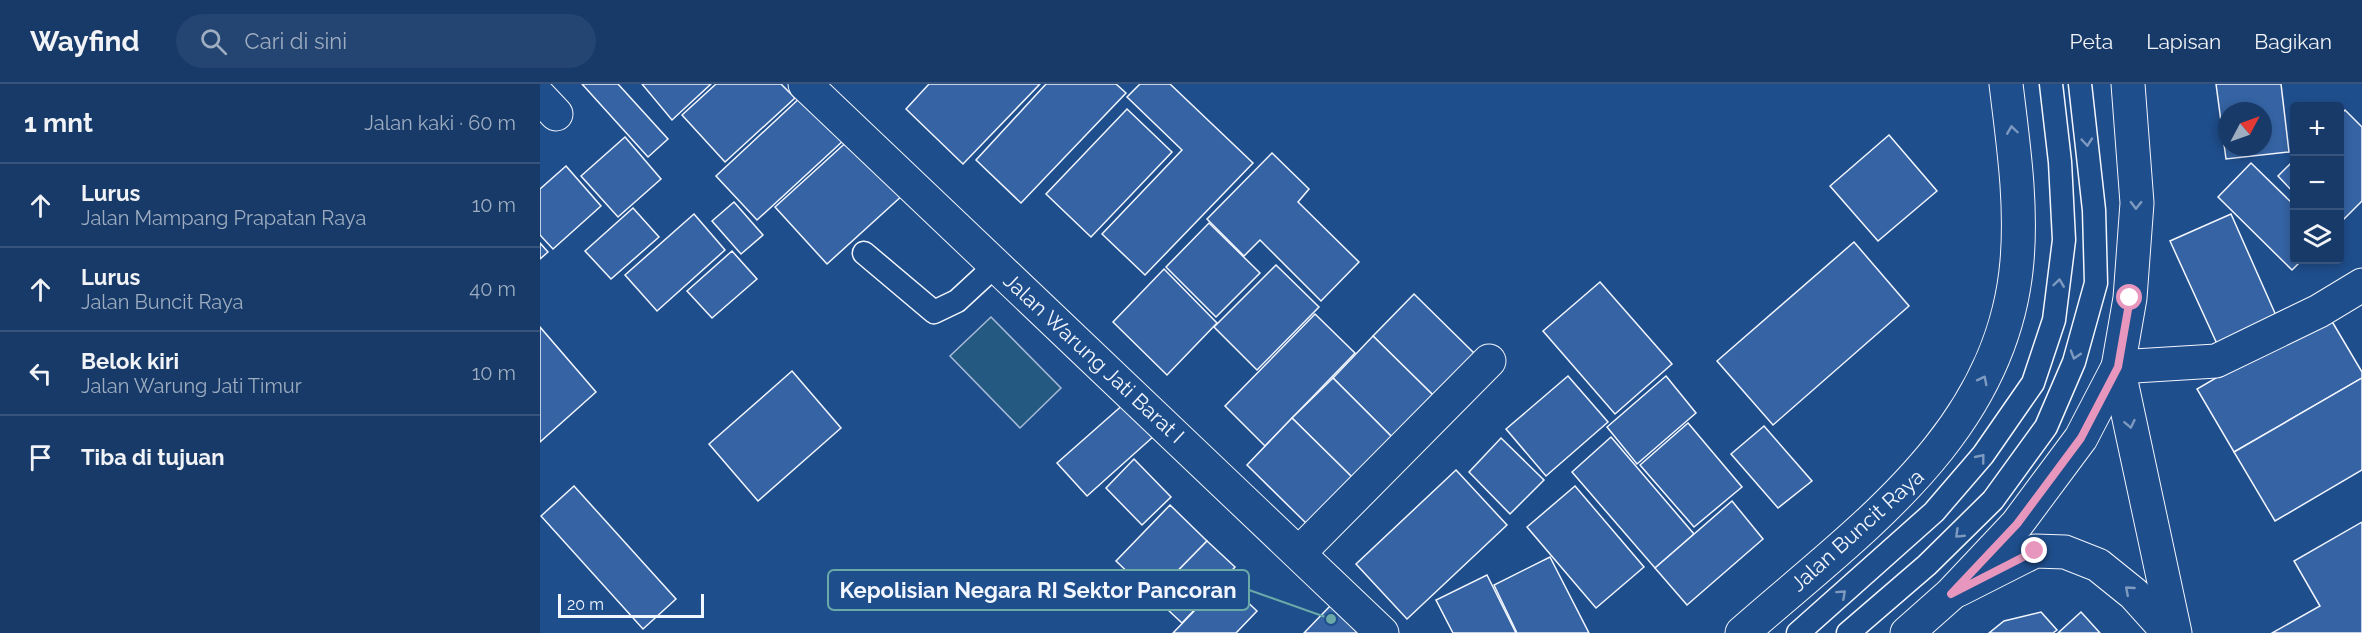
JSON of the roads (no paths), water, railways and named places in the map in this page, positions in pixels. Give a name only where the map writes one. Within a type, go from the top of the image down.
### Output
[{"type":"main road","name":"Jalan Warung Jati Barat I","points":[[805,84],[1382,633]]},
{"type":"main road","name":"Jalan Buncit Raya","points":[[1742,633],[1897,497],[1935,457],[1965,414],[1988,370],[2006,319],[2017,261],[2018,176],[2006,84]]},
{"type":"main road","points":[[1907,633],[1951,594],[2017,524],[2081,438],[2118,367],[2130,298],[2137,203],[2128,84]]},
{"type":"main road","points":[[2118,367],[2216,361],[2319,311],[2362,285]]},
{"type":"main road","points":[[1299,553],[1489,361]]},
{"type":"main road","points":[[2118,367],[2175,633]]},
{"type":"main road","points":[[1951,594],[2035,551],[2066,552],[2098,564],[2134,594],[2169,633]]},
{"type":"lane","points":[[1798,633],[1934,512],[1983,455],[2033,383],[2054,320],[2064,240],[2060,162],[2051,84]]},
{"type":"lane","points":[[1848,633],[1927,564],[1993,500],[2046,428],[2074,362],[2096,283],[2094,210],[2080,84]]},
{"type":"lane","points":[[864,253],[934,312],[957,301],[996,265]]},
{"type":"place","name":"Kepolisian Negara RI Sektor Pancoran","points":[[1331,619]]}]
